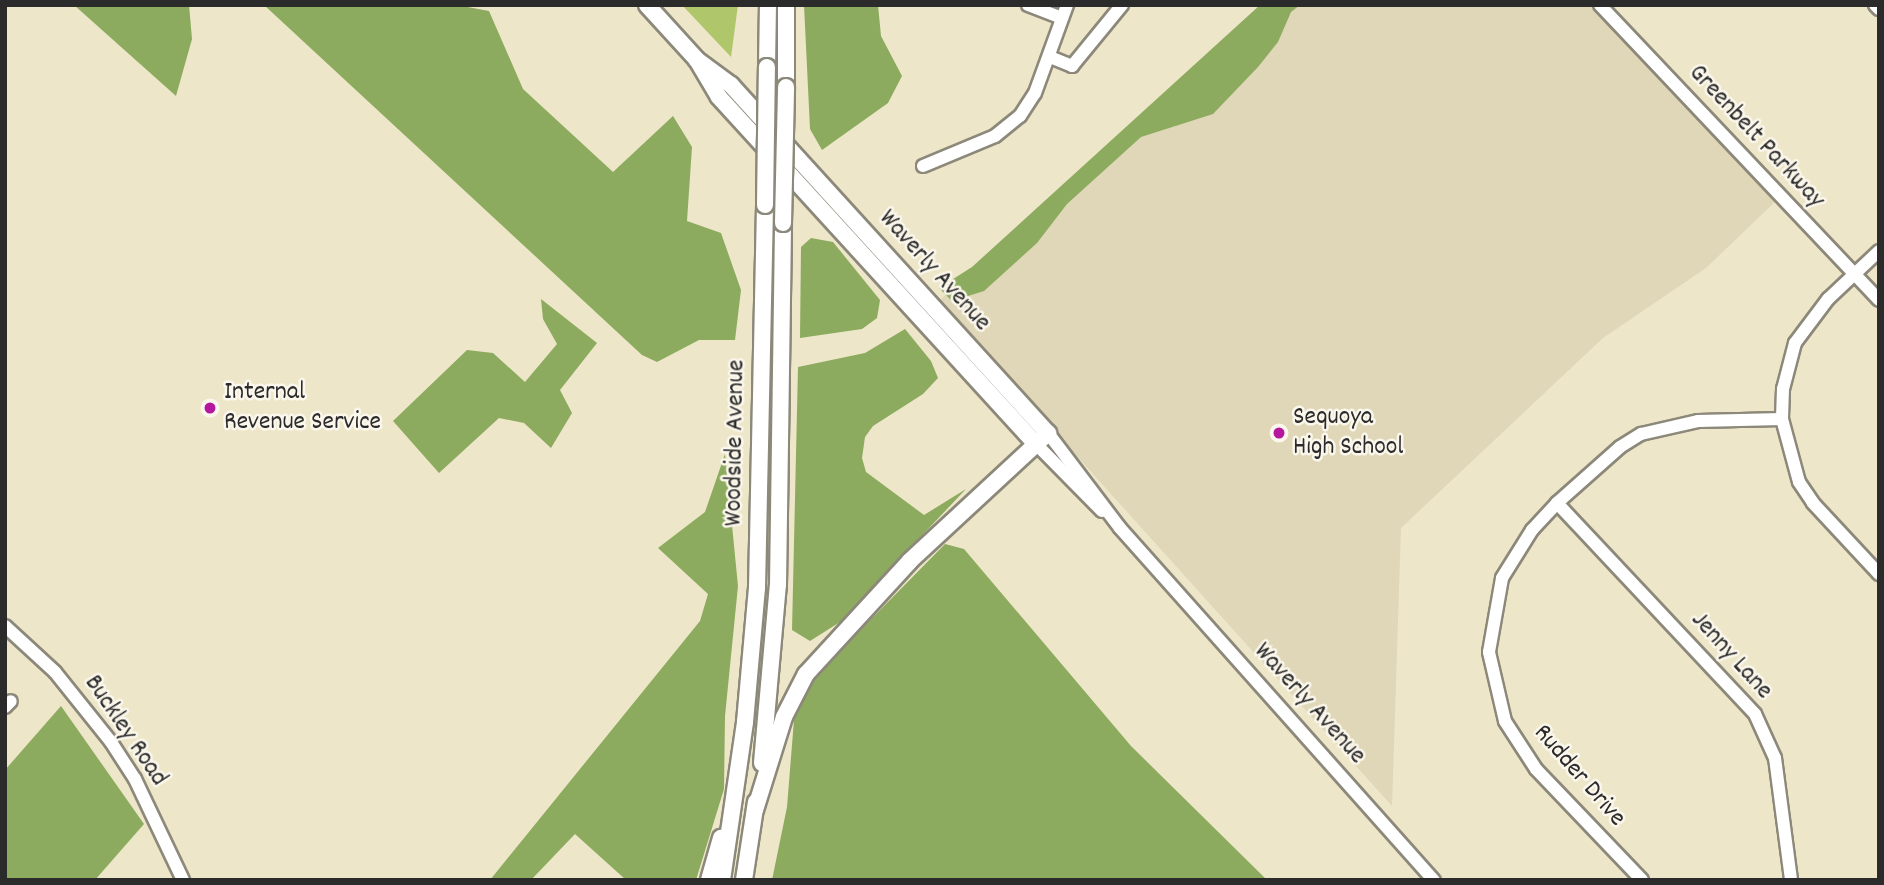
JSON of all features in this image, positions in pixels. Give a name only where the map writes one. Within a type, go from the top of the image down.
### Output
[{"type":"main road","name":"Waverly Avenue","points":[[647,5],[697,60],[719,97],[1042,439]]},
{"type":"main road","name":"Woodside Avenue","points":[[722,880],[736,789],[757,588],[768,5]]},
{"type":"main road","name":"Woodside Avenue","points":[[744,879],[755,810],[776,609],[786,5]]},
{"type":"main road","points":[[755,810],[784,717],[806,674],[910,561],[1042,439]]},
{"type":"main road","points":[[709,880],[736,789]]},
{"type":"street","points":[[923,166],[1012,124],[1027,107],[1049,57],[1064,11],[1028,5]]},
{"type":"street","points":[[1049,57],[1072,66],[1122,5]]},
{"type":"street","name":"Greenbelt Parkway","points":[[1600,5],[1879,300]]},
{"type":"street","points":[[1879,251],[1815,314],[1795,343],[1783,389],[1782,419],[1800,482],[1813,503],[1879,574]]},
{"type":"street","name":"Rudder Drive","points":[[1642,880],[1536,769],[1505,721],[1493,684],[1489,652],[1502,578],[1532,530],[1556,503],[1620,447],[1641,434],[1698,422],[1782,419]]},
{"type":"street","name":"Waverly Avenue","points":[[1042,439],[1434,880]]},
{"type":"street","name":"Jenny Lane","points":[[1556,503],[1755,713],[1775,758],[1791,880]]},
{"type":"street","name":"Buckley Road","points":[[5,626],[55,672],[110,742],[135,779],[183,880]]},
{"type":"shaded area","name":"Sequoya High School","points":[[1264,5],[1591,5],[1777,200],[1706,268],[1603,338],[1401,528],[1392,806],[938,302]]},
{"type":"green space","points":[[74,5],[189,5],[192,39],[176,96]]},
{"type":"green space","points":[[264,5],[457,5],[489,11],[523,89],[613,172],[673,116],[692,147],[687,221],[721,233],[741,290],[735,340],[699,340],[657,362],[642,355]]},
{"type":"green space","points":[[682,5],[738,5],[731,57]]},
{"type":"green space","points":[[804,5],[878,5],[881,36],[902,76],[888,103],[822,150],[810,129]]},
{"type":"green space","points":[[1260,5],[1300,5],[1291,12],[1278,42],[1213,114],[1141,137],[1067,204],[1037,243],[984,291],[952,301],[939,288],[972,267]]},
{"type":"green space","points":[[811,238],[833,242],[880,300],[877,318],[862,329],[800,338],[801,247]]},
{"type":"green space","points":[[541,299],[597,343],[560,390],[572,413],[551,448],[524,423],[499,418],[439,473],[393,421],[467,350],[493,353],[525,382],[557,344],[543,319]]},
{"type":"green space","points":[[905,329],[931,361],[938,378],[923,394],[873,426],[865,437],[862,458],[866,472],[924,515],[966,489],[840,622],[810,641],[792,630],[798,367],[865,353]]},
{"type":"green space","points":[[725,454],[738,586],[725,716],[724,789],[696,880],[626,880],[575,834],[531,880],[490,880],[700,621],[708,594],[658,548],[705,512]]},
{"type":"green space","points":[[945,544],[964,549],[1131,746],[1267,880],[772,880],[787,807],[794,720],[803,696],[825,666]]},
{"type":"green space","points":[[61,706],[144,824],[95,880],[5,880],[5,770]]},
{"type":"place","name":"Internal Revenue Service","points":[[210,408]]},
{"type":"place","name":"Sequoya High School","points":[[1279,433]]}]
